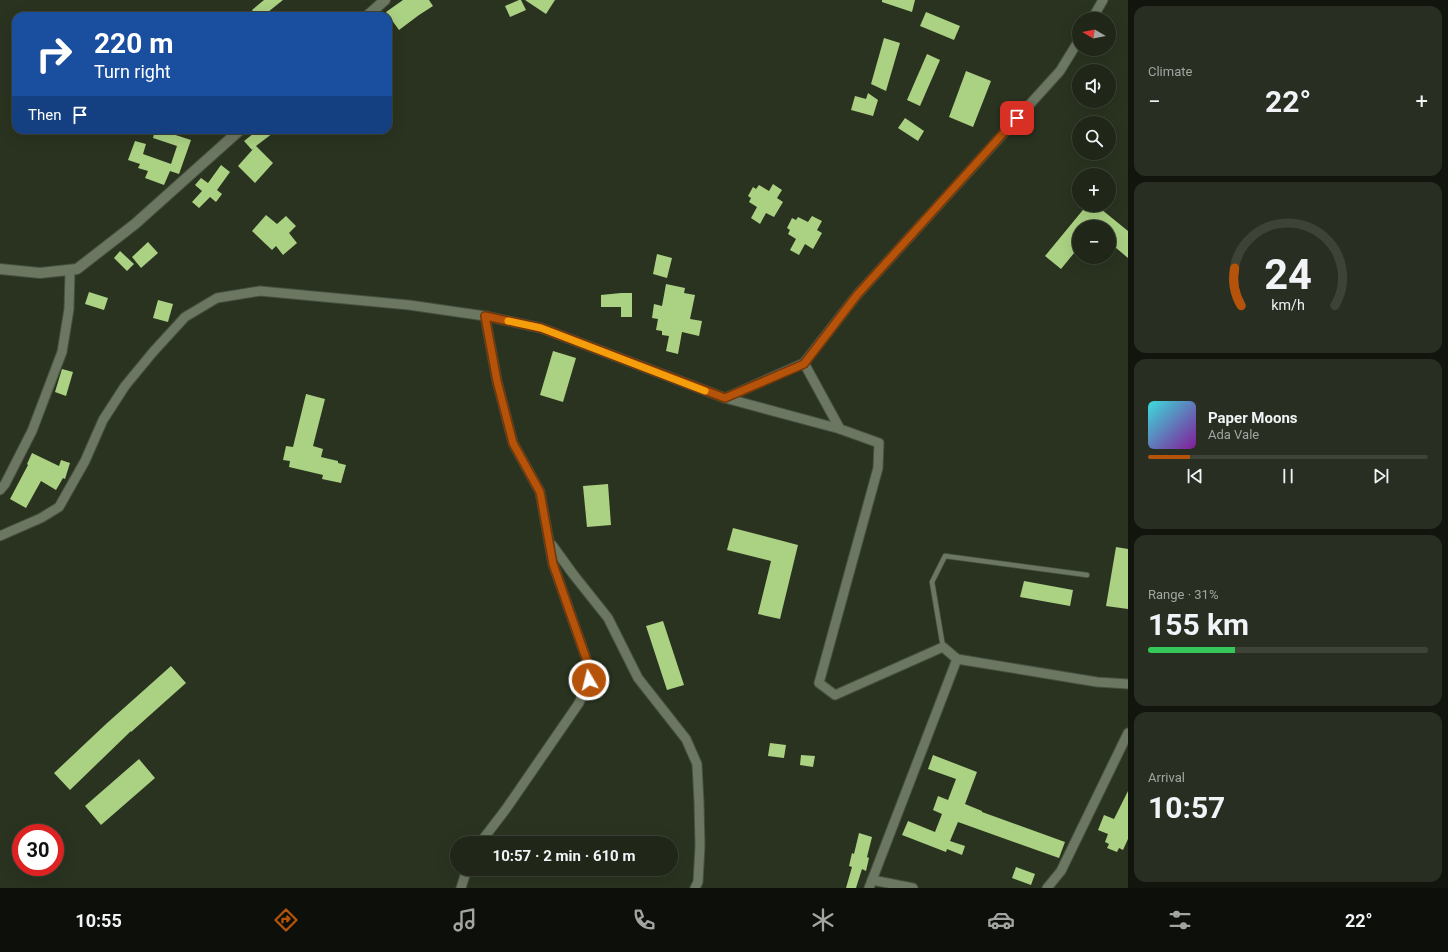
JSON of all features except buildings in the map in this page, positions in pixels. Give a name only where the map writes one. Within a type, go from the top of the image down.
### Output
[{"type":"street","points":[[372,12],[385,0]]},
{"type":"street","points":[[1096,12],[1103,0]]},
{"type":"street","points":[[725,398],[804,364],[857,295],[1060,71],[1072,51]]},
{"type":"street","points":[[0,269],[40,273],[77,269],[136,224],[236,134]]},
{"type":"street","points":[[0,490],[5,484],[32,431],[62,352],[69,309],[70,270]]},
{"type":"street","points":[[0,536],[41,518],[59,507],[85,461],[103,420],[126,386],[153,352],[185,317],[217,298],[260,290],[409,306],[485,316],[541,328],[725,398],[840,429],[879,443],[878,468],[819,683],[835,695],[943,647],[957,659],[1097,682],[1128,684]]},
{"type":"street","points":[[485,316],[497,381],[513,443],[540,492],[553,564],[586,658],[589,680],[579,703],[506,809],[485,836]]},
{"type":"street","points":[[804,364],[840,429]]},
{"type":"street","points":[[549,542],[608,618],[638,678],[686,739],[697,764],[700,846],[698,882],[695,888]]},
{"type":"street","points":[[913,888],[870,884],[957,659]]},
{"type":"street","points":[[1047,888],[1060,871],[1128,733]]},
{"type":"street","points":[[461,888],[465,876]]},
{"type":"lane","points":[[943,647],[932,582],[945,556],[1087,575]]},
{"type":"slow traffic","points":[[508,321],[541,328],[705,391]]},
{"type":"route","points":[[589,680],[586,658],[553,564],[540,492],[513,443],[497,381],[485,316],[541,328],[725,398],[804,364],[857,295],[1017,118]]}]
